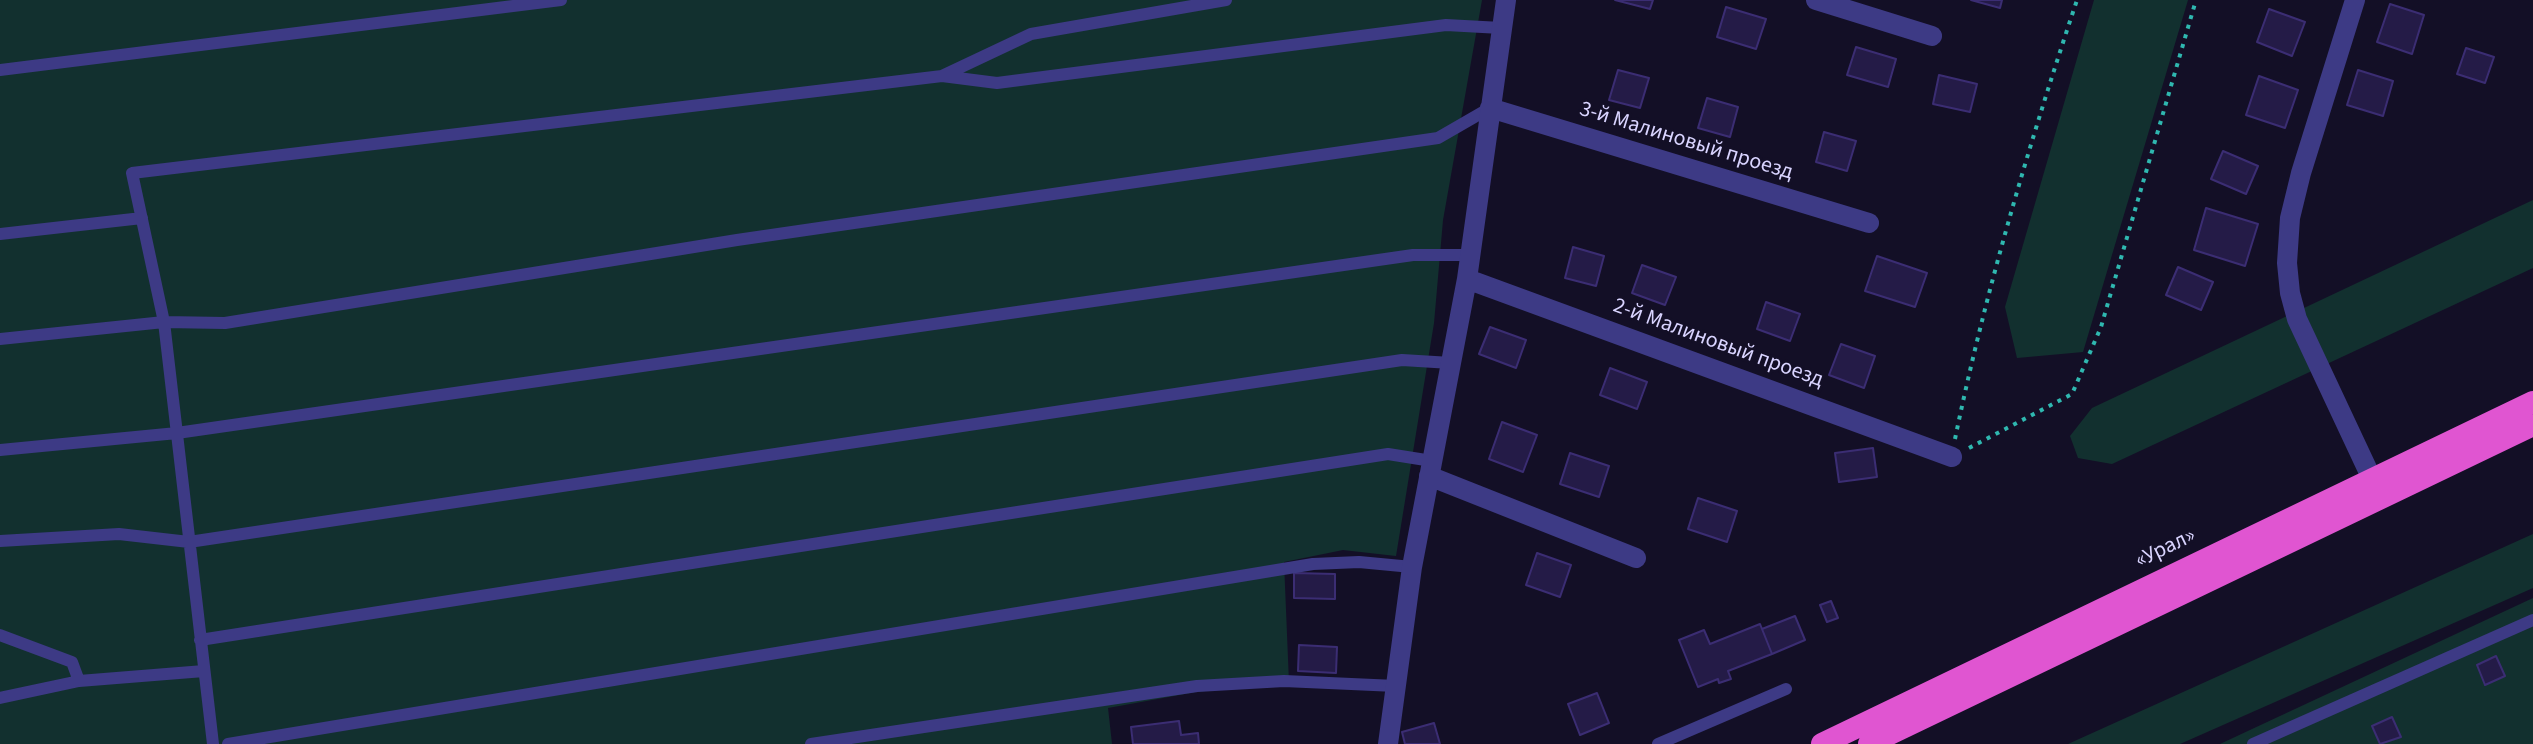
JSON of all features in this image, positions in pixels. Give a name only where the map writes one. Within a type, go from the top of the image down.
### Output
[{"type":"highway","name":"«Урал»","points":[[1822,744],[2533,402]]},
{"type":"highway","points":[[1869,744],[2533,425]]},
{"type":"street","points":[[1388,744],[1412,567],[1467,279],[1506,0]]},
{"type":"street","points":[[1816,0],[1932,36]]},
{"type":"street","points":[[2355,0],[2301,173],[2290,218],[2287,263],[2297,319],[2372,479]]},
{"type":"street","name":"3-й Малиновый проезд","points":[[1490,108],[1869,223]]},
{"type":"street","name":"2-й Малиновый проезд","points":[[1467,279],[1952,457]]},
{"type":"street","points":[[1430,468],[1636,558]]},
{"type":"lane","points":[[0,70],[561,0]]},
{"type":"lane","points":[[942,76],[1031,34],[1226,0]]},
{"type":"lane","points":[[213,744],[164,322],[132,173],[942,76],[997,83],[1446,25],[1501,28]]},
{"type":"lane","points":[[0,339],[164,322],[225,323],[752,237],[1438,138],[1490,108]]},
{"type":"lane","points":[[0,234],[142,218]]},
{"type":"lane","points":[[0,450],[177,433],[1413,255],[1470,255]]},
{"type":"lane","points":[[0,541],[119,534],[189,542],[1386,362],[1451,363]]},
{"type":"lane","points":[[200,640],[1388,454],[1430,468]]},
{"type":"lane","points":[[228,744],[1313,564],[1359,562],[1412,567]]},
{"type":"lane","points":[[2253,744],[2533,620]]},
{"type":"lane","points":[[0,635],[72,662],[79,681]]},
{"type":"lane","points":[[0,698],[79,681],[204,671]]},
{"type":"lane","points":[[811,744],[1197,686],[1284,681],[1396,686]]},
{"type":"lane","points":[[1658,744],[1786,689]]},
{"type":"path","points":[[1952,457],[1971,363],[2052,76],[2077,0]]},
{"type":"path","points":[[1952,457],[2072,394],[2101,327],[2196,0]]},
{"type":"green space","points":[[0,0],[1482,0],[1443,220],[1434,323],[1396,556],[1343,550],[1284,562],[1289,683],[1196,692],[1108,708],[1112,744],[0,744]]},
{"type":"green space","points":[[2094,0],[2188,0],[2083,352],[2017,358],[2005,307]]},
{"type":"green space","points":[[2533,200],[2533,268],[2112,464],[2078,458],[2070,436],[2092,408]]},
{"type":"green space","points":[[2533,534],[2533,588],[2180,744],[2068,744]]},
{"type":"green space","points":[[2533,598],[2533,744],[2220,744]]},
{"type":"building","points":[[1615,0],[1653,0],[1650,9]]},
{"type":"building","points":[[1971,0],[2002,0],[2000,8]]},
{"type":"building","points":[[2390,4],[2424,15],[2412,54],[2377,42]]},
{"type":"building","points":[[1726,7],[1766,19],[1756,49],[1717,37]]},
{"type":"building","points":[[2269,9],[2305,22],[2292,56],[2257,42]]},
{"type":"building","points":[[1856,47],[1896,59],[1888,87],[1847,75]]},
{"type":"building","points":[[2466,48],[2494,57],[2485,83],[2457,74]]},
{"type":"building","points":[[1618,70],[1649,78],[1640,108],[1609,100]]},
{"type":"building","points":[[2358,70],[2393,81],[2383,116],[2347,105]]},
{"type":"building","points":[[1939,75],[1977,84],[1970,112],[1933,104]]},
{"type":"building","points":[[2259,76],[2298,90],[2285,128],[2246,115]]},
{"type":"building","points":[[1707,98],[1738,107],[1730,137],[1698,128]]},
{"type":"building","points":[[1824,132],[1856,141],[1847,171],[1816,162]]},
{"type":"building","points":[[2223,151],[2258,166],[2246,194],[2211,179]]},
{"type":"building","points":[[2206,208],[2258,224],[2245,266],[2194,250]]},
{"type":"building","points":[[1573,247],[1604,256],[1596,286],[1565,278]]},
{"type":"building","points":[[1877,256],[1927,273],[1915,307],[1865,291]]},
{"type":"building","points":[[1642,265],[1676,277],[1665,305],[1632,293]]},
{"type":"building","points":[[2178,267],[2213,282],[2201,310],[2166,295]]},
{"type":"building","points":[[1766,302],[1800,314],[1790,341],[1757,329]]},
{"type":"building","points":[[1490,327],[1526,340],[1516,368],[1479,354]]},
{"type":"building","points":[[1841,344],[1875,356],[1864,388],[1829,375]]},
{"type":"building","points":[[1610,368],[1647,382],[1637,409],[1600,395]]},
{"type":"building","points":[[1502,422],[1537,435],[1523,472],[1489,459]]},
{"type":"building","points":[[1873,448],[1877,477],[1839,482],[1835,453]]},
{"type":"building","points":[[1570,453],[1609,466],[1599,497],[1560,484]]},
{"type":"building","points":[[1698,498],[1737,511],[1727,542],[1688,529]]},
{"type":"building","points":[[1537,553],[1571,565],[1560,597],[1526,585]]},
{"type":"building","points":[[1294,573],[1335,574],[1335,599],[1294,598]]},
{"type":"building","points":[[1831,601],[1838,618],[1827,622],[1820,605]]},
{"type":"building","points":[[1795,616],[1805,640],[1772,654],[1762,629]]},
{"type":"building","points":[[1760,624],[1772,654],[1728,671],[1731,679],[1719,683],[1718,679],[1698,687],[1679,640],[1704,630],[1710,644]]},
{"type":"building","points":[[1299,645],[1337,647],[1336,673],[1298,671]]},
{"type":"building","points":[[2496,656],[2505,676],[2485,685],[2477,665]]},
{"type":"building","points":[[1597,693],[1609,723],[1580,735],[1568,704]]},
{"type":"building","points":[[2392,717],[2401,737],[2380,744],[2372,726]]},
{"type":"building","points":[[1179,721],[1181,735],[1198,733],[1199,744],[1133,744],[1131,727]]},
{"type":"building","points":[[1434,723],[1440,744],[1405,744],[1402,732]]}]
